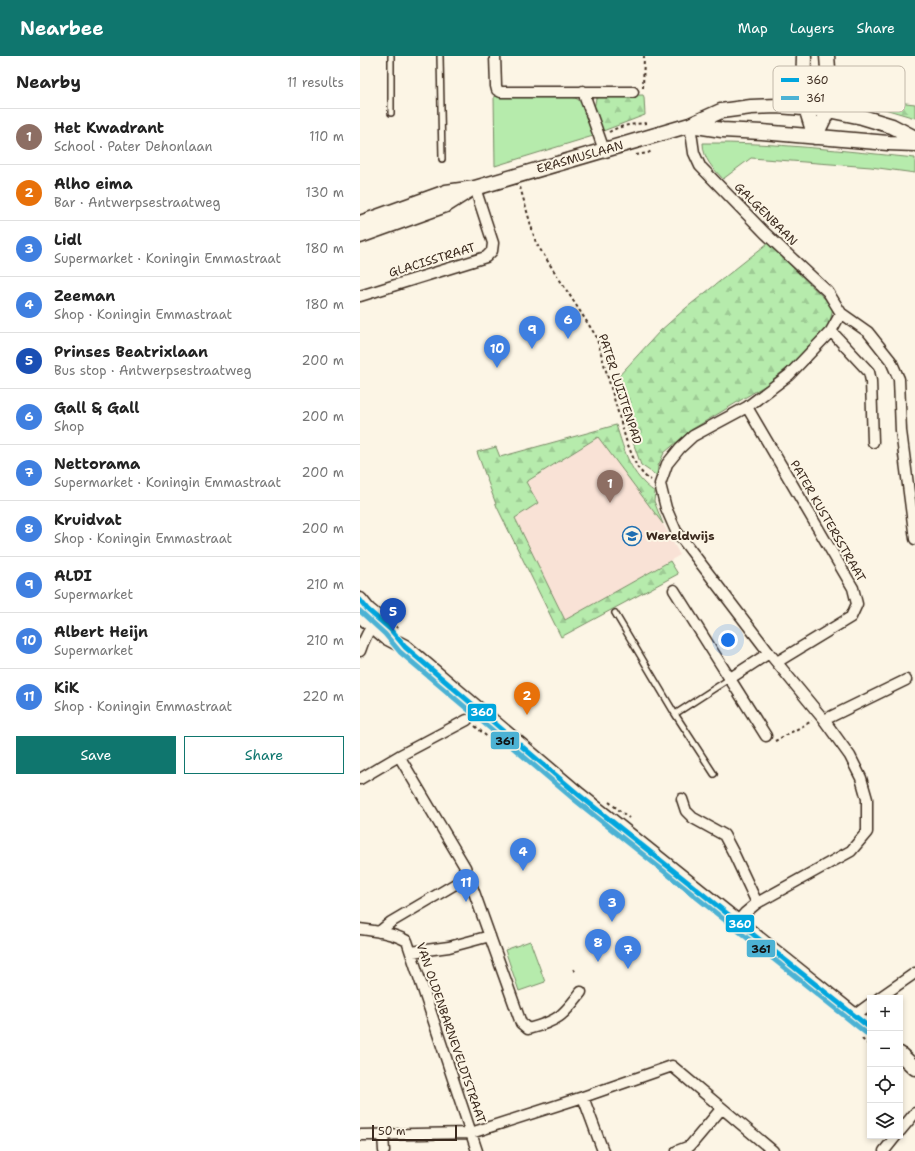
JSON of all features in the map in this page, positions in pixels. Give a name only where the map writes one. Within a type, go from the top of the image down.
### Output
[{"type":"main road","points":[[804,56],[804,66]]},
{"type":"main road","points":[[827,56],[828,66]]},
{"type":"main road","name":"ERASMUSLAAN","points":[[360,223],[446,192],[473,189],[690,125],[721,111],[751,107],[773,106]]},
{"type":"main road","points":[[807,112],[816,137]]},
{"type":"main road","points":[[816,137],[827,112]]},
{"type":"main road","name":"ERASMUSLAAN","points":[[838,112],[862,117],[892,126],[915,138]]},
{"type":"main road","name":"ERASMUSLAAN","points":[[690,125],[722,130],[915,144]]},
{"type":"main road","name":"ERASMUSLAAN","points":[[360,236],[446,205],[473,189]]},
{"type":"main road","points":[[360,600],[386,637],[405,647],[579,794],[867,1025]]},
{"type":"main road","points":[[360,615],[375,622]]},
{"type":"main road","points":[[903,1057],[915,1068]]},
{"type":"street","points":[[495,56],[496,86],[497,90],[501,92],[633,92]]},
{"type":"street","points":[[583,91],[604,150]]},
{"type":"street","name":"GALGENBAAN","points":[[690,125],[694,153],[700,166],[765,233],[828,292],[841,313]]},
{"type":"street","name":"GLACISSTRAAT","points":[[360,296],[489,254],[492,251],[493,243],[473,189]]},
{"type":"street","points":[[737,922],[757,902],[851,852],[867,832],[867,800],[861,778],[850,756],[676,531],[666,508],[660,484],[667,464],[680,448],[693,436],[747,407],[789,376],[831,331],[841,313],[868,332],[891,360],[898,379],[902,431],[915,539]]},
{"type":"street","points":[[831,331],[869,372],[871,381],[872,442]]},
{"type":"street","name":"PATER KUSTERSSTRAAT","points":[[747,407],[853,588],[857,604],[851,617],[777,662]]},
{"type":"street","points":[[674,590],[766,736]]},
{"type":"street","points":[[360,651],[364,638],[375,622]]},
{"type":"street","points":[[729,679],[769,652]]},
{"type":"street","points":[[822,719],[906,680]]},
{"type":"street","points":[[360,779],[399,756],[467,720]]},
{"type":"street","points":[[399,756],[465,867],[521,1023],[528,1029],[558,1018],[568,1010],[582,992]]},
{"type":"street","points":[[682,799],[686,811],[693,818],[724,835],[757,902]]},
{"type":"street","points":[[379,932],[391,922],[469,876]]},
{"type":"street","name":"VAN OLDENBARNEVELDTSTRAAT","points":[[360,929],[399,937],[407,942],[477,1151]]},
{"type":"street","points":[[411,952],[449,947],[490,936]]},
{"type":"street","points":[[883,995],[915,973]]},
{"type":"street","points":[[855,1015],[867,1006]]},
{"type":"street","points":[[360,1135],[471,1133],[672,1066],[774,1151]]},
{"type":"street","points":[[582,1097],[603,1151]]},
{"type":"street","points":[[677,1151],[690,1146],[722,1108]]},
{"type":"street","points":[[903,1127],[915,1113]]},
{"type":"street","points":[[383,1135],[384,1151]]},
{"type":"street","points":[[884,1151],[894,1139]]},
{"type":"lane","points":[[391,56],[391,113]]},
{"type":"lane","points":[[440,56],[442,159]]},
{"type":"lane","points":[[615,613],[675,714],[714,774]]},
{"type":"lane","points":[[675,714],[729,679]]},
{"type":"path","points":[[633,92],[639,91],[644,86],[644,56]]},
{"type":"path","name":"PATER LUIJTENPAD","points":[[520,186],[536,243],[596,336],[626,440],[636,467],[646,477],[660,484]]},
{"type":"path","points":[[766,736],[765,746],[822,719]]},
{"type":"path","points":[[572,970],[576,972]]},
{"type":"shaded area","points":[[598,437],[663,524],[680,555],[564,621],[515,518],[538,503],[526,483]]},
{"type":"green space","points":[[569,95],[579,100],[591,127],[593,136],[495,166],[494,96]]},
{"type":"green space","points":[[643,95],[645,115],[603,131],[594,108],[596,99],[602,96]]},
{"type":"green space","points":[[905,103],[915,104],[915,118],[895,112],[905,112]]},
{"type":"green space","points":[[703,143],[782,145],[915,158],[915,173],[871,167],[751,158],[723,179],[707,159],[703,149]]},
{"type":"green space","points":[[768,243],[833,307],[830,323],[821,336],[803,355],[766,385],[691,430],[664,453],[658,466],[657,476],[641,465],[627,425],[616,379],[660,331],[686,308]]},
{"type":"green space","points":[[616,425],[626,454],[634,470],[655,492],[654,501],[663,524],[598,437],[526,482],[538,503],[515,518],[565,620],[670,561],[678,574],[561,637],[497,507],[477,452],[496,447],[500,457]]},
{"type":"green space","points":[[530,941],[545,982],[519,991],[505,950]]},
{"type":"transit line","name":"360","points":[[360,600],[368,610],[390,629],[405,647],[579,795],[867,1026]]},
{"type":"transit line","name":"361","points":[[360,611],[385,634],[400,652],[575,800],[866,1033]]},
{"type":"place","name":"Gall & Gall","points":[[568,339]]},
{"type":"place","name":"ALDI","points":[[532,349]]},
{"type":"place","name":"Albert Heijn","points":[[497,368]]},
{"type":"place","name":"Het Kwadrant","points":[[610,503]]},
{"type":"place","name":"Wereldwijs","points":[[632,536]]},
{"type":"place","name":"Prinses Beatrixlaan","points":[[393,631]]},
{"type":"place","name":"Alho eima","points":[[527,715]]},
{"type":"place","name":"Zeeman","points":[[523,871]]},
{"type":"place","name":"KiK","points":[[466,902]]},
{"type":"place","name":"Lidl","points":[[612,922]]},
{"type":"place","name":"Kruidvat","points":[[598,962]]},
{"type":"place","name":"Nettorama","points":[[628,969]]}]
